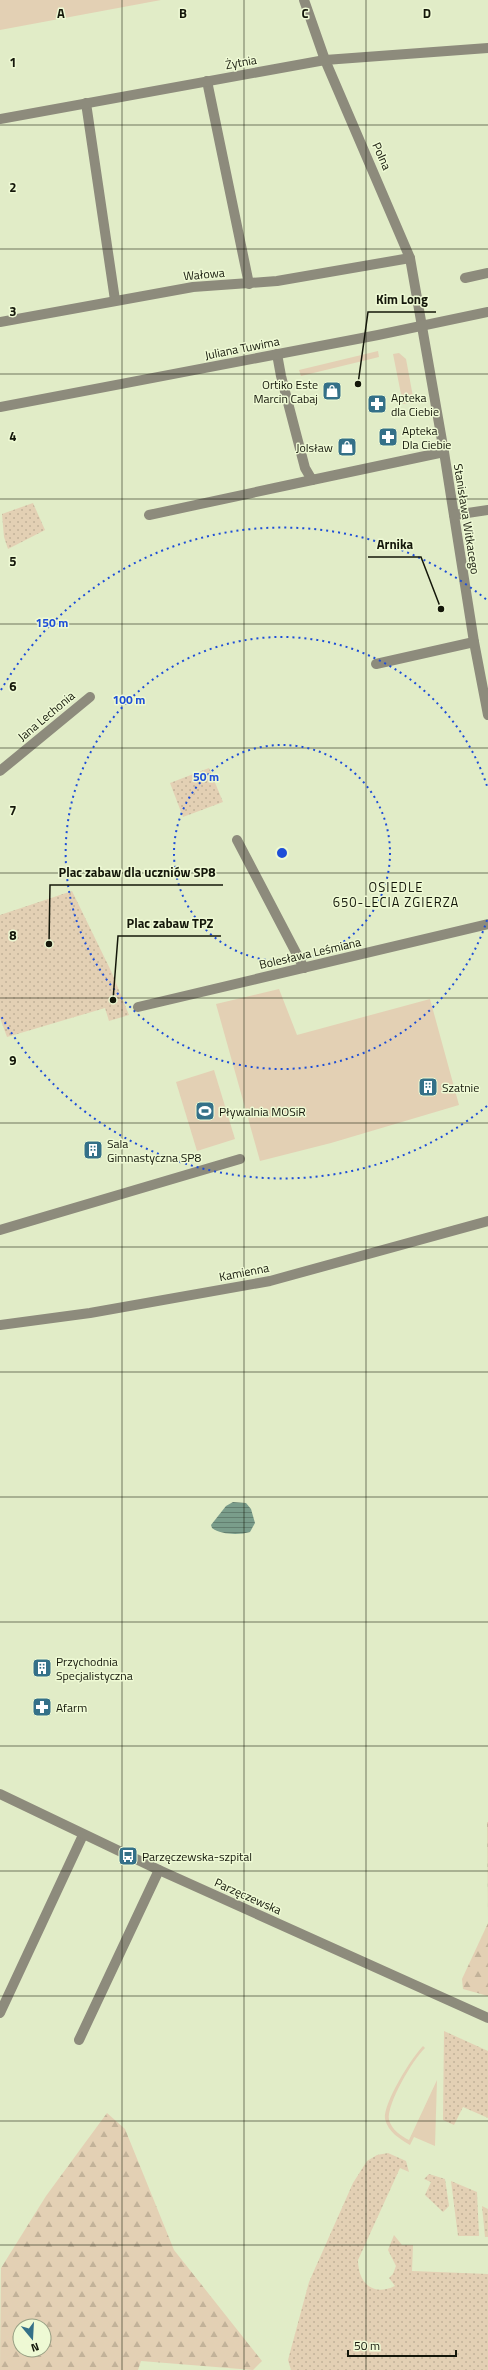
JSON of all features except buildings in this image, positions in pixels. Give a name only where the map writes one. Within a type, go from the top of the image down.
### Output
[{"type":"street","name":"Polna","points":[[304,0],[325,60],[410,258],[421,326]]},
{"type":"street","name":"Żytnia","points":[[0,118],[325,60],[488,48]]},
{"type":"street","points":[[207,81],[249,284]]},
{"type":"street","points":[[86,103],[115,300]]},
{"type":"street","name":"Wałowa","points":[[0,322],[115,300],[209,285],[249,284],[277,281],[410,258]]},
{"type":"street","points":[[466,278],[488,273]]},
{"type":"street","name":"Juliana Tuwima","points":[[0,406],[278,354],[488,312]]},
{"type":"street","name":"Stanisława Witkacego","points":[[421,326],[444,452],[474,642],[488,715]]},
{"type":"street","points":[[278,354],[281,376],[305,468],[312,480]]},
{"type":"street","points":[[149,515],[444,452]]},
{"type":"street","points":[[454,515],[488,510]]},
{"type":"street","points":[[376,664],[474,642]]},
{"type":"street","name":"Jana Lechonia","points":[[0,771],[90,697]]},
{"type":"street","points":[[237,840],[304,968]]},
{"type":"street","name":"Bolesława Leśmiana","points":[[138,1007],[488,924]]},
{"type":"street","points":[[0,1230],[240,1159]]},
{"type":"street","name":"Kamienna","points":[[0,1325],[90,1313],[270,1281],[488,1221]]},
{"type":"street","name":"Parzęczewska","points":[[0,1794],[82,1835],[488,2018]]},
{"type":"street","points":[[0,2014],[82,1835]]},
{"type":"street","points":[[80,2040],[159,1870]]},
{"type":"green space","points":[[0,0],[161,0],[0,30]]},
{"type":"green space","points":[[378,351],[379,357],[301,376],[299,370]]},
{"type":"green space","points":[[399,353],[406,359],[414,402],[403,404],[393,354]]},
{"type":"green space","points":[[33,503],[45,530],[8,549],[4,537],[2,514]]},
{"type":"green space","points":[[209,768],[223,802],[183,817],[170,783]]},
{"type":"green space","points":[[72,891],[112,973],[129,1015],[109,1021],[105,1008],[7,1037],[0,1018],[0,915]]},
{"type":"green space","points":[[279,989],[297,1035],[430,999],[459,1105],[331,1143],[260,1161],[216,1004]]},
{"type":"green space","name":"Pływalnia MOSiR","points":[[214,1070],[235,1139],[197,1151],[176,1082]]},
{"type":"green space","points":[[487,1822],[488,1822],[488,1919]]},
{"type":"green space","points":[[488,1923],[488,1996],[463,1989],[462,1979]]},
{"type":"green space","points":[[444,2031],[488,2051],[488,2118],[463,2107],[454,2125],[443,2120]]},
{"type":"green space","points":[[423,2046],[425,2048],[401,2082],[389,2113],[389,2120],[390,2124],[400,2135],[409,2140],[437,2080],[435,2146],[414,2137],[410,2145],[398,2138],[389,2128],[385,2119],[393,2092],[412,2060]]},
{"type":"green space","points":[[107,2113],[125,2129],[174,2250],[262,2361],[253,2370],[141,2361],[138,2370],[0,2370],[1,2268],[46,2196]]},
{"type":"green space","points":[[388,2153],[406,2161],[409,2172],[400,2168],[358,2260],[361,2275],[364,2281],[373,2288],[380,2290],[395,2286],[389,2278],[393,2274],[396,2266],[388,2250],[394,2235],[402,2245],[413,2245],[412,2271],[488,2274],[488,2370],[291,2370],[288,2360],[309,2282],[353,2183],[367,2161],[377,2155]]},
{"type":"green space","points":[[429,2174],[445,2179],[449,2206],[443,2212],[425,2195],[431,2182],[424,2179]]},
{"type":"green space","points":[[451,2181],[477,2192],[479,2236],[458,2236]]},
{"type":"green space","points":[[482,2206],[488,2209],[488,2237],[485,2237]]},
{"type":"shaded area","points":[[233,1502],[246,1503],[251,1509],[255,1523],[250,1532],[231,1534],[220,1532],[212,1528],[211,1525],[226,1506]]},
{"type":"place","name":"Kim Long","points":[[358,384]]},
{"type":"place","name":"Ortiko Este Marcin Cabaj","points":[[332,391]]},
{"type":"place","name":"Apteka dla Ciebie","points":[[377,404]]},
{"type":"place","name":"Apteka Dla Ciebie","points":[[388,437]]},
{"type":"place","name":"Jolsław","points":[[347,447]]},
{"type":"place","name":"Arnika","points":[[441,609]]},
{"type":"place","name":"Plac zabaw dla uczniów SP8","points":[[49,944]]},
{"type":"place","name":"Plac zabaw TPZ","points":[[113,1000]]},
{"type":"place","name":"Szatnie","points":[[428,1087]]},
{"type":"place","name":"Pływalnia MOSiR","points":[[205,1111]]},
{"type":"place","name":"Sala Gimnastyczna SP8","points":[[93,1150]]},
{"type":"place","name":"Przychodnia Specjalistyczna","points":[[42,1668]]},
{"type":"place","name":"Afarm","points":[[42,1707]]},
{"type":"place","name":"Parzęczewska-szpital","points":[[128,1856]]},
{"type":"district","name":"OSIEDLE 650-LECIA ZGIERZA","points":[[396,894]]}]
